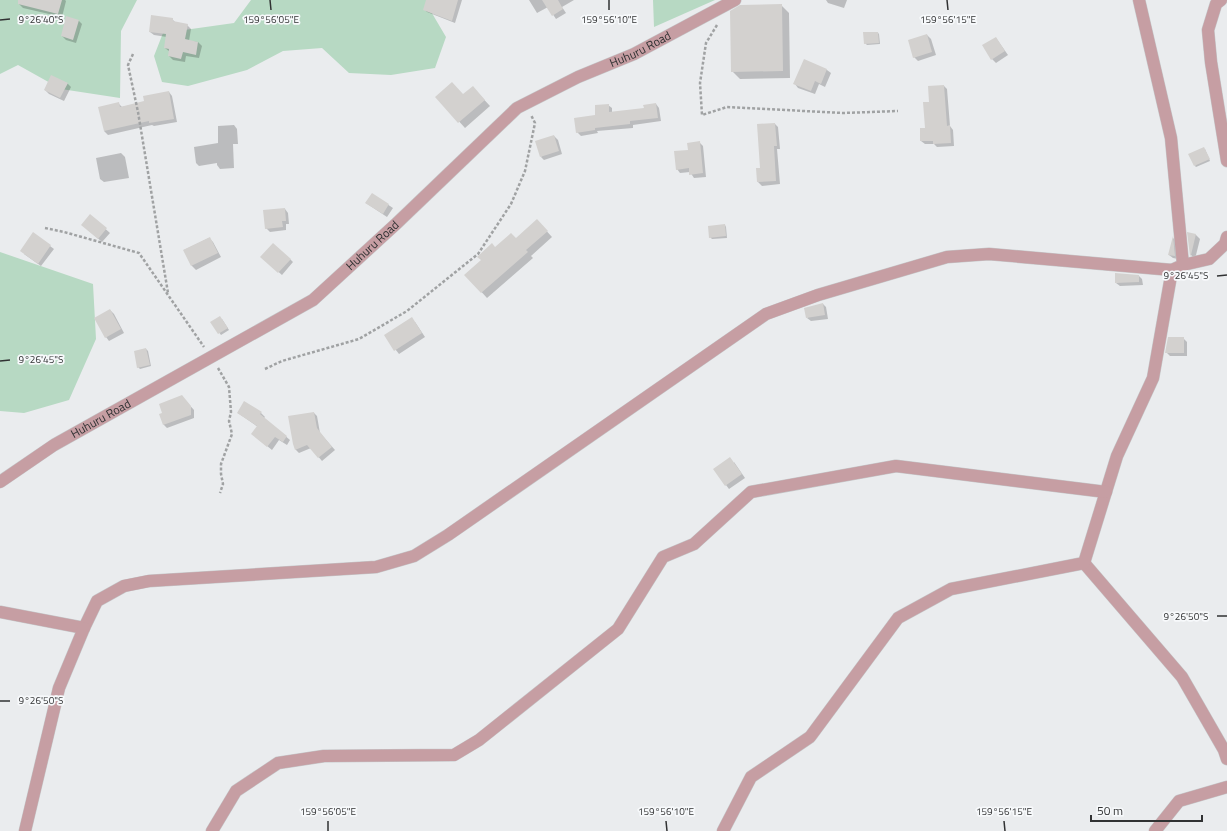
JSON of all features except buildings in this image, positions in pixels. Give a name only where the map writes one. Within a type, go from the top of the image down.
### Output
[{"type":"street","points":[[1084,563],[1117,456],[1153,378],[1177,268],[1171,138],[1138,0]]},
{"type":"street","points":[[1221,0],[1216,4],[1208,30],[1211,62],[1227,161]]},
{"type":"street","name":"Huhuru Road","points":[[0,482],[54,445],[313,300],[517,108],[578,77],[634,54],[733,1]]},
{"type":"street","points":[[25,831],[59,688],[97,601],[124,586],[149,581],[376,567],[414,556],[448,535],[766,314],[818,295],[954,256],[989,254],[1177,268],[1208,259],[1225,244],[1227,237]]},
{"type":"street","points":[[212,831],[236,791],[278,763],[324,756],[454,755],[479,740],[618,629],[663,556],[694,544],[751,492],[896,466],[1106,492]]},
{"type":"street","points":[[1084,563],[1182,677],[1224,750],[1227,758]]},
{"type":"street","points":[[723,831],[751,777],[810,737],[898,618],[951,589],[1084,563]]},
{"type":"street","points":[[0,612],[84,628]]},
{"type":"street","points":[[1155,831],[1179,801],[1227,787]]},
{"type":"path","points":[[733,1],[706,43],[700,83],[702,115],[727,107],[843,113],[898,111]]},
{"type":"path","points":[[132,54],[128,65],[138,112],[168,295]]},
{"type":"path","points":[[265,368],[282,361],[358,339],[407,311],[478,254],[511,204],[525,171],[535,123],[526,104]]},
{"type":"path","points":[[45,228],[64,232],[139,254],[211,357],[229,388],[231,412],[229,421],[232,434],[221,464],[223,484],[220,493]]},
{"type":"green space","points":[[0,0],[137,0],[121,31],[120,98],[61,89],[18,65],[0,74]]},
{"type":"green space","points":[[251,0],[426,0],[426,3],[446,37],[435,68],[391,75],[349,73],[322,48],[283,51],[247,70],[188,86],[162,82],[154,56],[163,33],[234,23]]},
{"type":"green space","points":[[653,0],[715,0],[654,27]]},
{"type":"green space","points":[[0,252],[93,284],[96,339],[69,400],[24,413],[0,411]]}]
